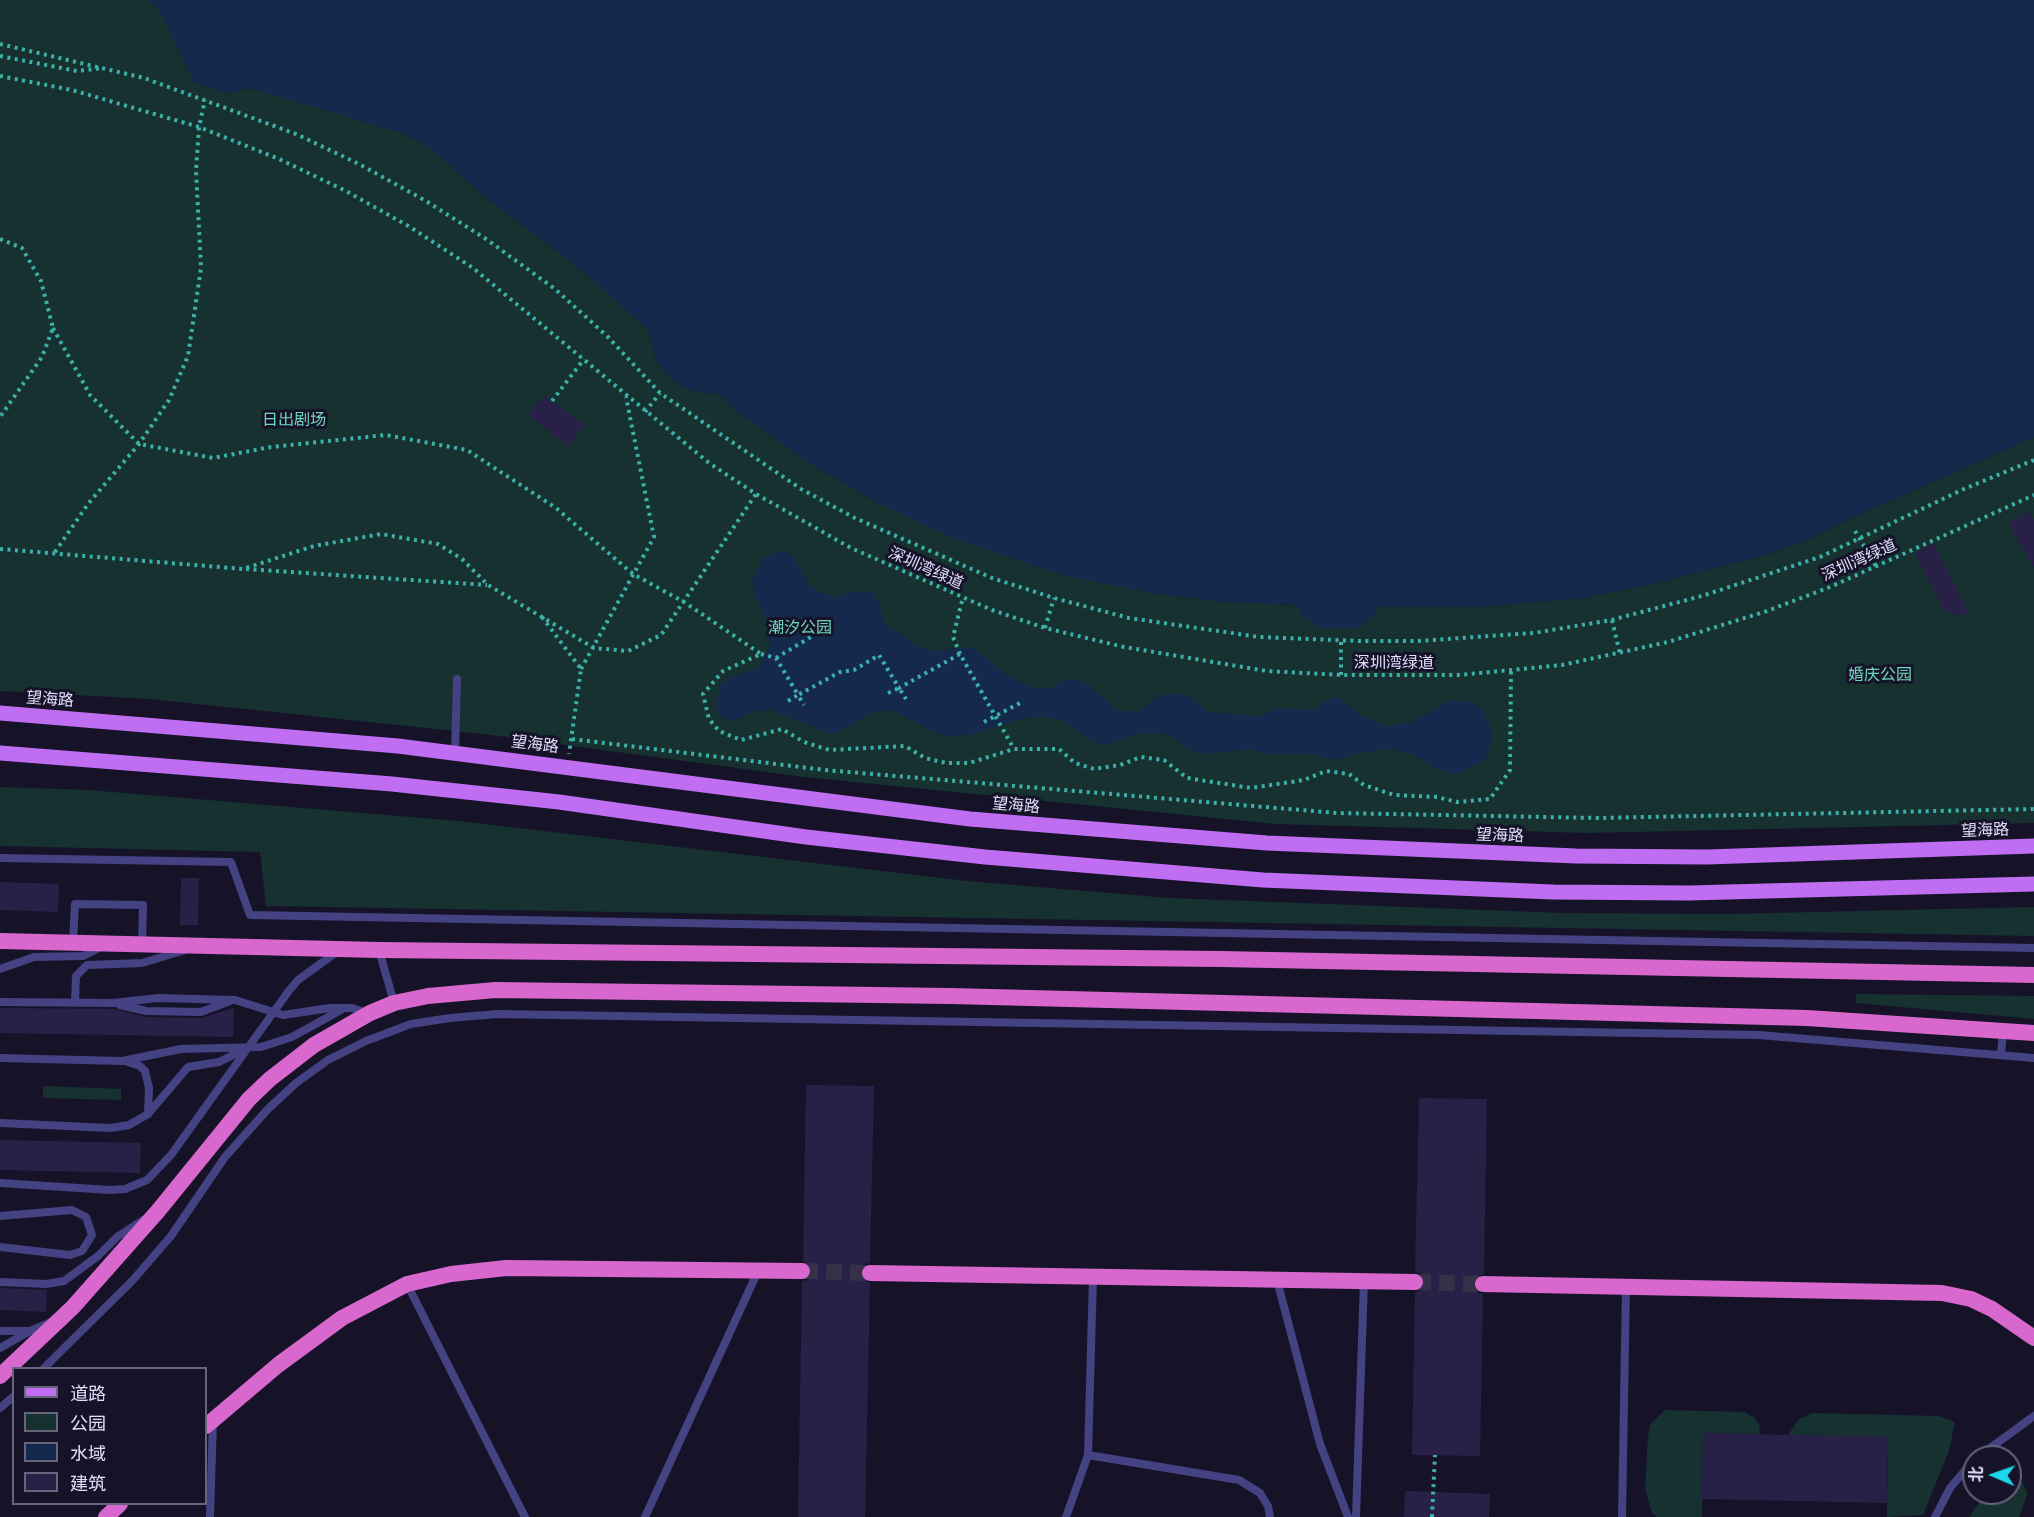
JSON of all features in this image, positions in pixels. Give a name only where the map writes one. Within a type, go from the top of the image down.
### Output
[{"type":"highway","points":[[0,941],[379,950],[1243,960],[2034,975]]},
{"type":"highway","points":[[0,1376],[73,1307],[158,1211],[231,1120],[270,1079],[314,1045],[370,1013],[394,1003],[461,991],[952,996],[1807,1018],[2034,1033]]},
{"type":"highway","points":[[209,1423],[278,1365],[342,1318],[407,1284],[451,1274],[506,1268],[802,1271]]},
{"type":"highway","points":[[870,1273],[1415,1282]]},
{"type":"highway","points":[[1484,1284],[1942,1293],[1971,1299],[1992,1309],[2034,1338]]},
{"type":"highway","points":[[106,1517],[118,1505]]},
{"type":"main road","name":"望海路","points":[[0,713],[148,724],[455,753],[568,766],[810,801],[958,818],[1266,843],[1552,855],[1695,857],[2034,846]]},
{"type":"main road","points":[[0,753],[392,784],[559,802],[806,837],[974,856],[1263,880],[1553,892],[1678,893],[2034,884]]},
{"type":"lane","points":[[455,753],[457,679]]},
{"type":"lane","points":[[0,858],[231,862],[250,915],[2034,948]]},
{"type":"lane","points":[[73,943],[75,904],[143,906],[142,944]]},
{"type":"lane","points":[[0,969],[34,957],[83,956],[107,944]]},
{"type":"lane","points":[[75,1001],[76,976],[87,965],[142,963],[200,946]]},
{"type":"lane","points":[[0,1183],[110,1190],[137,1185],[156,1172],[171,1155],[298,980],[340,949]]},
{"type":"lane","points":[[379,950],[394,1003]]},
{"type":"lane","points":[[0,1002],[113,1003],[158,998],[235,1000],[291,1015],[344,1008],[370,1013]]},
{"type":"lane","points":[[113,1003],[146,1011],[201,1012],[235,1000]]},
{"type":"lane","points":[[0,1058],[122,1061],[181,1049],[246,1049],[274,1044],[292,1037],[344,1008]]},
{"type":"lane","points":[[45,1367],[133,1280],[171,1236],[225,1157],[268,1109],[296,1083],[328,1060],[366,1041],[411,1024],[430,1021],[497,1014],[1747,1035],[2034,1058]]},
{"type":"lane","points":[[2001,1055],[2003,1030]]},
{"type":"lane","points":[[0,1123],[121,1127],[135,1123],[148,1114],[188,1067],[219,1062],[246,1049]]},
{"type":"lane","points":[[122,1061],[140,1066],[145,1071],[149,1088],[148,1114]]},
{"type":"lane","points":[[0,1216],[72,1210],[86,1217],[92,1235],[82,1251],[70,1255],[0,1247]]},
{"type":"lane","points":[[0,1282],[46,1284],[64,1281],[126,1231],[158,1211]]},
{"type":"lane","points":[[645,1517],[758,1271]]},
{"type":"lane","points":[[1065,1517],[1088,1455],[1093,1277]]},
{"type":"lane","points":[[1277,1280],[1320,1444],[1348,1517]]},
{"type":"lane","points":[[1356,1517],[1364,1281]]},
{"type":"lane","points":[[407,1284],[525,1517]]},
{"type":"lane","points":[[1623,1517],[1626,1286]]},
{"type":"lane","points":[[0,1348],[52,1322],[73,1307]]},
{"type":"lane","points":[[0,1330],[30,1331]]},
{"type":"lane","points":[[0,1408],[12,1398]]},
{"type":"lane","points":[[1994,1445],[2034,1416]]},
{"type":"lane","points":[[209,1423],[210,1517]]},
{"type":"lane","points":[[1088,1455],[1239,1480],[1260,1493],[1268,1506],[1270,1517]]},
{"type":"lane","points":[[1935,1517],[1950,1488],[1962,1474]]},
{"type":"path","points":[[0,44],[107,67],[205,99],[296,134],[359,164],[426,201],[486,239],[555,289],[607,336],[660,393],[801,489],[855,518],[992,578],[1054,598],[1130,618],[1192,629],[1259,637],[1341,641],[1483,638],[1534,633],[1611,620],[1702,596],[1820,557],[1964,489],[2034,460]]},
{"type":"path","points":[[0,56],[77,71],[107,67]]},
{"type":"path","name":"深圳湾绿道","points":[[0,76],[72,90],[199,127],[279,159],[346,191],[410,227],[473,268],[709,463],[756,494],[851,548],[963,597],[1045,627],[1187,659],[1267,671],[1341,675],[1460,675],[1511,671],[1620,654],[1712,630],[1767,611],[1876,566],[2034,495]]},
{"type":"path","points":[[55,552],[88,504],[139,444],[169,400],[188,356],[201,268],[196,171],[199,127],[205,99]]},
{"type":"path","points":[[0,239],[22,248],[41,281],[53,328],[90,395],[139,444],[213,458],[271,447],[386,435],[467,450],[556,508],[633,573],[684,602],[761,654],[776,658],[804,705]]},
{"type":"path","points":[[0,417],[42,357],[53,328]]},
{"type":"path","points":[[552,401],[584,359]]},
{"type":"path","points":[[645,412],[660,393]]},
{"type":"path","points":[[568,766],[581,669],[654,537],[626,395]]},
{"type":"path","points":[[243,569],[314,546],[381,534],[438,544],[462,559],[488,585],[594,648],[628,651],[661,635],[756,494]]},
{"type":"path","points":[[1855,531],[1876,566]]},
{"type":"path","points":[[0,549],[243,569],[488,585]]},
{"type":"path","points":[[963,597],[953,637],[960,654],[1014,749]]},
{"type":"path","points":[[1045,627],[1054,598]]},
{"type":"path","points":[[539,614],[581,669]]},
{"type":"path","points":[[1611,620],[1620,654]]},
{"type":"path","points":[[808,624],[815,635]]},
{"type":"path","points":[[776,658],[824,629]]},
{"type":"path","points":[[1341,641],[1341,675]]},
{"type":"path","points":[[761,654],[723,670],[703,694],[709,719],[719,730],[741,740],[782,729],[804,742],[829,750],[905,746],[925,758],[946,763],[969,763],[1014,749],[1059,749],[1075,763],[1094,769],[1120,765],[1141,757],[1164,760],[1187,778],[1251,788],[1304,780],[1326,771],[1349,774],[1364,785],[1394,795],[1437,797],[1457,802],[1490,798],[1510,770],[1511,671]]},
{"type":"path","points":[[888,693],[960,654]]},
{"type":"path","points":[[788,701],[840,672],[854,670],[879,655],[906,699]]},
{"type":"path","points":[[984,722],[1022,702]]},
{"type":"path","points":[[572,739],[825,770],[1337,813],[1598,818],[2034,809]]},
{"type":"path","points":[[1432,1517],[1435,1455]]},
{"type":"green space","points":[[0,0],[149,0],[162,15],[194,82],[227,93],[251,88],[294,100],[405,134],[432,150],[483,195],[583,271],[648,330],[657,362],[671,379],[691,391],[719,394],[736,410],[809,463],[880,504],[1151,593],[1226,602],[1297,605],[1304,617],[1366,624],[1379,607],[1476,607],[1583,598],[1657,583],[1769,554],[1814,537],[2034,437],[2034,823],[1588,833],[1276,824],[804,777],[483,734],[150,699],[0,691]]},
{"type":"green space","points":[[0,787],[89,790],[459,821],[967,881],[1169,898],[1564,913],[1727,914],[2034,907],[2034,936],[266,906],[260,852],[0,846]]},
{"type":"green space","points":[[1856,994],[2034,996],[2034,1019],[1856,1003]]},
{"type":"green space","points":[[43,1086],[121,1089],[121,1100],[43,1098]]},
{"type":"green space","points":[[1665,1410],[1744,1412],[1755,1418],[1759,1424],[1760,1434],[1703,1433],[1702,1517],[1657,1517],[1652,1513],[1645,1489],[1648,1437],[1650,1424]]},
{"type":"green space","points":[[1812,1413],[1939,1416],[1955,1422],[1949,1451],[1923,1515],[1887,1517],[1888,1437],[1788,1435],[1799,1419]]},
{"type":"green space","points":[[2022,1482],[2028,1493],[2019,1517],[1969,1517],[1978,1505],[2022,1505]]},
{"type":"water","points":[[149,0],[2034,0],[2034,437],[1814,537],[1769,554],[1657,583],[1583,598],[1476,607],[1379,607],[1366,624],[1352,629],[1320,628],[1304,617],[1297,605],[1226,602],[1151,593],[1061,575],[950,537],[880,504],[809,463],[736,410],[719,394],[691,391],[671,379],[657,362],[648,330],[583,271],[483,195],[432,150],[405,134],[251,88],[227,93],[194,82],[162,15]]},
{"type":"water","name":"潮汐公园","points":[[776,552],[788,553],[794,557],[809,584],[820,593],[837,597],[856,591],[873,592],[881,607],[884,624],[904,636],[913,645],[932,651],[965,647],[976,650],[1005,674],[1038,690],[1053,687],[1067,679],[1076,679],[1090,686],[1118,711],[1139,711],[1159,695],[1180,694],[1192,698],[1208,712],[1250,716],[1263,715],[1278,708],[1313,710],[1326,700],[1338,697],[1361,715],[1386,726],[1411,722],[1451,700],[1468,701],[1476,704],[1485,714],[1491,729],[1492,741],[1485,760],[1458,774],[1438,770],[1413,754],[1387,749],[1358,753],[1339,760],[1310,754],[1267,754],[1251,749],[1202,754],[1191,751],[1171,736],[1160,733],[1135,734],[1109,745],[1097,744],[1061,720],[1045,716],[1017,720],[973,734],[949,737],[929,730],[892,710],[876,711],[832,735],[772,710],[756,711],[734,721],[726,720],[720,716],[717,708],[719,686],[728,677],[759,668],[769,648],[768,624],[755,597],[752,580],[764,558]]},
{"type":"building","points":[[544,395],[584,425],[567,446],[528,415]]},
{"type":"building","points":[[2029,512],[2034,520],[2034,567],[2008,524]]},
{"type":"building","points":[[1933,543],[1969,613],[1954,616],[1943,608],[1915,553]]},
{"type":"building","points":[[181,878],[199,878],[198,925],[180,925]]},
{"type":"building","points":[[0,882],[59,884],[58,912],[0,910]]},
{"type":"building","points":[[0,1008],[115,1009],[146,1017],[201,1018],[234,1008],[233,1037],[0,1033]]},
{"type":"building","points":[[806,1085],[874,1086],[870,1263],[864,1264],[860,1272],[861,1279],[870,1283],[865,1517],[798,1517],[802,1281],[808,1280],[812,1272],[811,1265],[803,1261]]},
{"type":"building","points":[[1419,1098],[1487,1099],[1484,1274],[1474,1278],[1473,1284],[1477,1293],[1483,1294],[1480,1456],[1412,1455],[1415,1293],[1424,1288],[1425,1282],[1421,1273],[1415,1272]]},
{"type":"building","points":[[0,1140],[141,1143],[140,1173],[0,1170]]},
{"type":"building","points":[[0,1288],[47,1290],[46,1312],[0,1310]]},
{"type":"building","points":[[1703,1433],[1888,1437],[1887,1503],[1702,1499]]},
{"type":"building","points":[[1405,1491],[1490,1494],[1489,1517],[1404,1517]]},
{"type":"tunnel","points":[[802,1271],[870,1273]]},
{"type":"tunnel","points":[[1415,1282],[1483,1284]]},
{"type":"park label","name":"日出剧场","points":[[294,420]]},
{"type":"park label","name":"婚庆公园","points":[[1880,675]]}]
